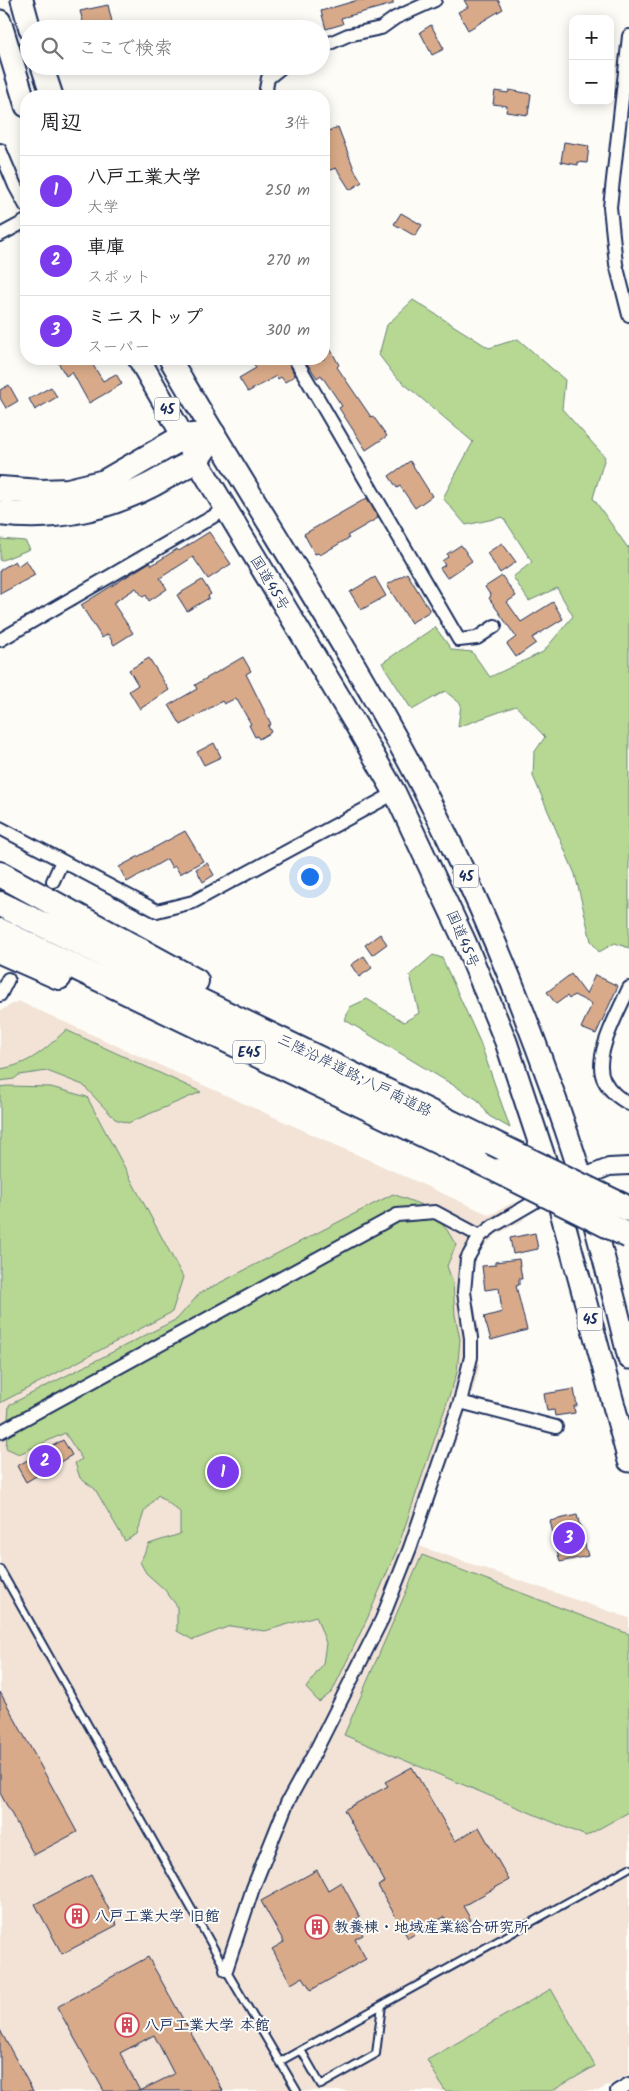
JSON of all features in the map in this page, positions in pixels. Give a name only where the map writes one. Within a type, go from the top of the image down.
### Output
[{"type":"highway","points":[[22,0],[28,20]]},
{"type":"highway","points":[[0,21],[21,90]]},
{"type":"highway","points":[[45,75],[50,90]]},
{"type":"highway","name":"45","points":[[142,365],[196,459]]},
{"type":"highway","name":"45","points":[[173,365],[213,434]]},
{"type":"highway","points":[[0,489],[41,492],[68,491],[105,482],[183,437],[213,434]]},
{"type":"highway","points":[[0,513],[62,514],[95,508],[151,486],[196,459],[213,434]]},
{"type":"highway","name":"国道45号","points":[[213,434],[350,660],[406,757],[462,868],[502,960],[544,1066],[581,1177],[629,1358]]},
{"type":"highway","name":"国道45号","points":[[196,459],[356,724],[395,793],[465,942],[506,1042],[555,1190],[629,1461]]},
{"type":"highway","points":[[0,874],[408,1100]]},
{"type":"highway","name":"三陸沿岸道路;八戸南道路","points":[[0,904],[408,1100],[629,1209]]},
{"type":"highway","name":"三陸沿岸道路;八戸南道路","points":[[0,931],[499,1171],[629,1236]]},
{"type":"highway","points":[[0,951],[114,1001],[249,1052]]},
{"type":"street","points":[[330,43],[348,35],[381,28],[395,18],[435,0]]},
{"type":"street","points":[[629,36],[610,208],[616,264],[629,314]]},
{"type":"street","points":[[266,90],[268,78],[272,75]]},
{"type":"street","points":[[0,150],[20,195]]},
{"type":"street","points":[[0,235],[20,224]]},
{"type":"street","points":[[616,264],[629,267]]},
{"type":"street","points":[[299,365],[459,640],[477,638],[495,626]]},
{"type":"street","points":[[0,640],[226,509]]},
{"type":"street","points":[[0,828],[156,911],[193,902],[395,793]]},
{"type":"street","points":[[53,881],[62,861]]},
{"type":"street","points":[[0,995],[8,979]]},
{"type":"street","points":[[629,988],[602,1050],[600,1067],[603,1080],[614,1094],[629,1104]]},
{"type":"street","points":[[226,1970],[253,1888],[287,1802],[315,1752],[382,1619],[410,1548],[460,1402],[471,1357],[464,1292],[467,1259],[480,1236],[493,1226],[555,1190],[581,1177],[609,1167],[629,1166]]},
{"type":"street","points":[[0,1432],[397,1215],[435,1212],[480,1236]]},
{"type":"street","points":[[460,1402],[556,1427]]},
{"type":"street","points":[[617,2091],[629,2084]]},
{"type":"lane","points":[[0,1570],[226,1970],[297,2091]]},
{"type":"lane","points":[[281,2061],[629,1868]]},
{"type":"lane","points":[[302,2050],[321,2085],[376,2054],[382,2005]]},
{"type":"shaded area","points":[[18,1001],[490,1215],[514,1202],[524,1220],[497,1234],[484,1246],[476,1259],[472,1278],[472,1293],[479,1329],[479,1369],[471,1398],[419,1546],[629,1618],[629,2074],[598,2091],[0,2091],[0,1011]]},
{"type":"green space","points":[[413,300],[489,348],[518,339],[565,380],[562,409],[605,457],[593,498],[628,548],[629,546],[629,948],[615,943],[599,952],[591,941],[575,874],[533,776],[534,753],[545,737],[516,706],[458,727],[461,704],[445,691],[412,710],[382,663],[435,627],[452,650],[472,652],[490,677],[543,652],[573,616],[557,588],[529,601],[513,577],[532,562],[503,517],[466,525],[443,498],[473,442],[395,376],[379,355],[387,325]]},
{"type":"green space","points":[[0,539],[25,541],[30,549],[0,561]]},
{"type":"green space","points":[[433,955],[442,958],[480,1042],[510,1128],[489,1116],[478,1100],[345,1020],[350,1007],[367,999],[404,1022],[419,1013],[410,975]]},
{"type":"green space","points":[[66,1030],[201,1092],[128,1123],[115,1119],[83,1085],[47,1071],[19,1075],[14,1079],[0,1081],[0,1069],[29,1060],[44,1050]]},
{"type":"green space","points":[[0,1087],[51,1087],[87,1097],[183,1277],[172,1312],[0,1403]]},
{"type":"green space","points":[[393,1194],[427,1207],[447,1230],[456,1245],[447,1266],[453,1283],[455,1315],[460,1339],[457,1373],[398,1547],[368,1617],[332,1692],[319,1702],[306,1688],[323,1664],[326,1643],[316,1616],[265,1631],[230,1626],[193,1640],[177,1631],[177,1606],[164,1589],[146,1573],[140,1562],[149,1544],[180,1534],[180,1512],[158,1495],[144,1512],[137,1534],[125,1541],[95,1489],[80,1478],[75,1463],[82,1459],[65,1433],[19,1454],[6,1448],[9,1405],[177,1319],[200,1293]]},
{"type":"green space","points":[[422,1555],[629,1634],[629,1812],[586,1836],[344,1735]]},
{"type":"green space","points":[[551,1989],[595,2066],[552,2091],[445,2091],[427,2060]]},
{"type":"building","points":[[358,0],[393,0],[393,4],[341,18],[343,24],[330,28],[330,20],[324,20],[321,11]]},
{"type":"building","points":[[464,0],[498,0],[503,9],[468,30],[458,12],[468,7]]},
{"type":"building","points":[[108,5],[112,20],[82,20],[80,11]]},
{"type":"building","points":[[431,25],[444,49],[432,55],[420,32]]},
{"type":"building","points":[[509,90],[531,94],[528,115],[506,112],[507,106],[493,104],[495,91],[508,93]]},
{"type":"building","points":[[338,127],[354,169],[362,182],[350,190],[336,168],[330,170],[330,130]]},
{"type":"building","points":[[564,142],[589,146],[587,163],[578,162],[578,165],[561,162]]},
{"type":"building","points":[[401,213],[422,225],[415,236],[394,224]]},
{"type":"building","points":[[330,348],[339,365],[337,367],[371,417],[373,416],[387,436],[366,450],[339,408],[342,406],[321,375],[317,378],[308,365],[330,365]]},
{"type":"building","points":[[60,365],[93,365],[103,381],[116,374],[122,384],[89,403],[72,372],[66,376]]},
{"type":"building","points":[[254,365],[290,365],[295,376],[285,382],[281,377],[278,379],[276,376],[248,392],[239,378],[256,368]]},
{"type":"building","points":[[9,385],[18,401],[6,408],[0,398],[0,390]]},
{"type":"building","points":[[51,387],[57,397],[35,410],[29,399]]},
{"type":"building","points":[[410,461],[432,496],[415,508],[400,486],[397,488],[389,476]]},
{"type":"building","points":[[367,498],[378,518],[320,555],[318,553],[315,554],[304,534]]},
{"type":"building","points":[[209,532],[231,564],[208,579],[193,557],[160,578],[167,589],[149,601],[146,595],[143,597],[136,588],[113,603],[133,633],[114,645],[108,634],[102,638],[81,605],[150,562],[152,565]]},
{"type":"building","points":[[502,543],[516,562],[500,573],[487,553]]},
{"type":"building","points":[[461,545],[472,561],[447,578],[440,568],[445,565],[442,561],[448,557],[447,554]]},
{"type":"building","points":[[26,560],[35,575],[0,594],[0,570],[15,561],[18,566]]},
{"type":"building","points":[[407,573],[430,611],[411,623],[387,585]]},
{"type":"building","points":[[502,576],[516,596],[507,602],[521,622],[553,602],[563,619],[532,638],[536,643],[516,657],[507,644],[516,637],[489,598],[491,596],[485,587]]},
{"type":"building","points":[[375,577],[386,596],[361,610],[350,592]]},
{"type":"building","points":[[202,580],[211,594],[208,596],[209,598],[187,611],[177,595]]},
{"type":"building","points":[[243,657],[251,671],[246,674],[271,724],[268,726],[271,732],[259,739],[257,736],[255,737],[249,725],[251,724],[236,698],[224,704],[222,701],[181,725],[169,705],[197,689],[195,685]]},
{"type":"building","points":[[149,658],[169,690],[140,709],[129,691],[138,685],[129,670]]},
{"type":"building","points":[[214,743],[221,757],[204,765],[197,752]]},
{"type":"building","points":[[185,831],[203,861],[180,874],[175,866],[172,868],[167,859],[127,882],[119,867]]},
{"type":"building","points":[[207,863],[214,875],[203,882],[196,869]]},
{"type":"building","points":[[380,934],[387,944],[372,955],[365,945]]},
{"type":"building","points":[[364,956],[372,968],[359,977],[351,965]]},
{"type":"building","points":[[571,974],[586,994],[595,975],[618,986],[596,1034],[581,1028],[592,1004],[574,995],[569,999],[567,996],[556,1004],[547,992]]},
{"type":"building","points":[[535,1233],[538,1249],[513,1254],[510,1238]]},
{"type":"building","points":[[519,1259],[522,1279],[519,1279],[519,1285],[516,1286],[527,1330],[491,1340],[484,1317],[502,1312],[499,1288],[485,1290],[482,1266],[495,1265],[495,1262]]},
{"type":"building","points":[[574,1389],[577,1406],[574,1406],[575,1413],[555,1416],[554,1410],[547,1411],[544,1394]]},
{"type":"building","points":[[63,1440],[72,1455],[26,1482],[17,1466]]},
{"type":"building","points":[[577,1515],[588,1556],[560,1562],[550,1521]]},
{"type":"building","points":[[0,1692],[77,1832],[34,1855],[0,1793]]},
{"type":"building","points":[[412,1767],[455,1841],[479,1827],[509,1880],[463,1906],[471,1920],[452,1931],[444,1917],[408,1938],[378,1886],[385,1882],[344,1810],[388,1786],[385,1782]]},
{"type":"building","name":"教養棟・地域産業総合研究所","points":[[317,1870],[328,1890],[341,1882],[360,1917],[355,1920],[363,1935],[355,1939],[366,1959],[311,1990],[303,1977],[291,1984],[272,1949],[284,1942],[261,1901]]},
{"type":"building","name":"八戸工業大学 旧館","points":[[91,1875],[117,1925],[62,1954],[35,1904]]},
{"type":"building","name":"八戸工業大学 本館","points":[[148,1957],[223,2091],[104,2091],[57,2007]],"holes":[[[154,2035],[174,2074],[140,2091],[120,2053]]]},
{"type":"building","points":[[0,2030],[33,2091],[0,2091]]},
{"type":"place","name":"車庫","points":[[45,1461]]},
{"type":"place","name":"八戸工業大学","points":[[223,1472]]},
{"type":"place","name":"ミニストップ","points":[[569,1538]]},
{"type":"place","name":"八戸工業大学 旧館","points":[[77,1916]]},
{"type":"place","name":"教養棟・地域産業総合研究所","points":[[317,1927]]},
{"type":"place","name":"八戸工業大学 本館","points":[[127,2025]]}]
